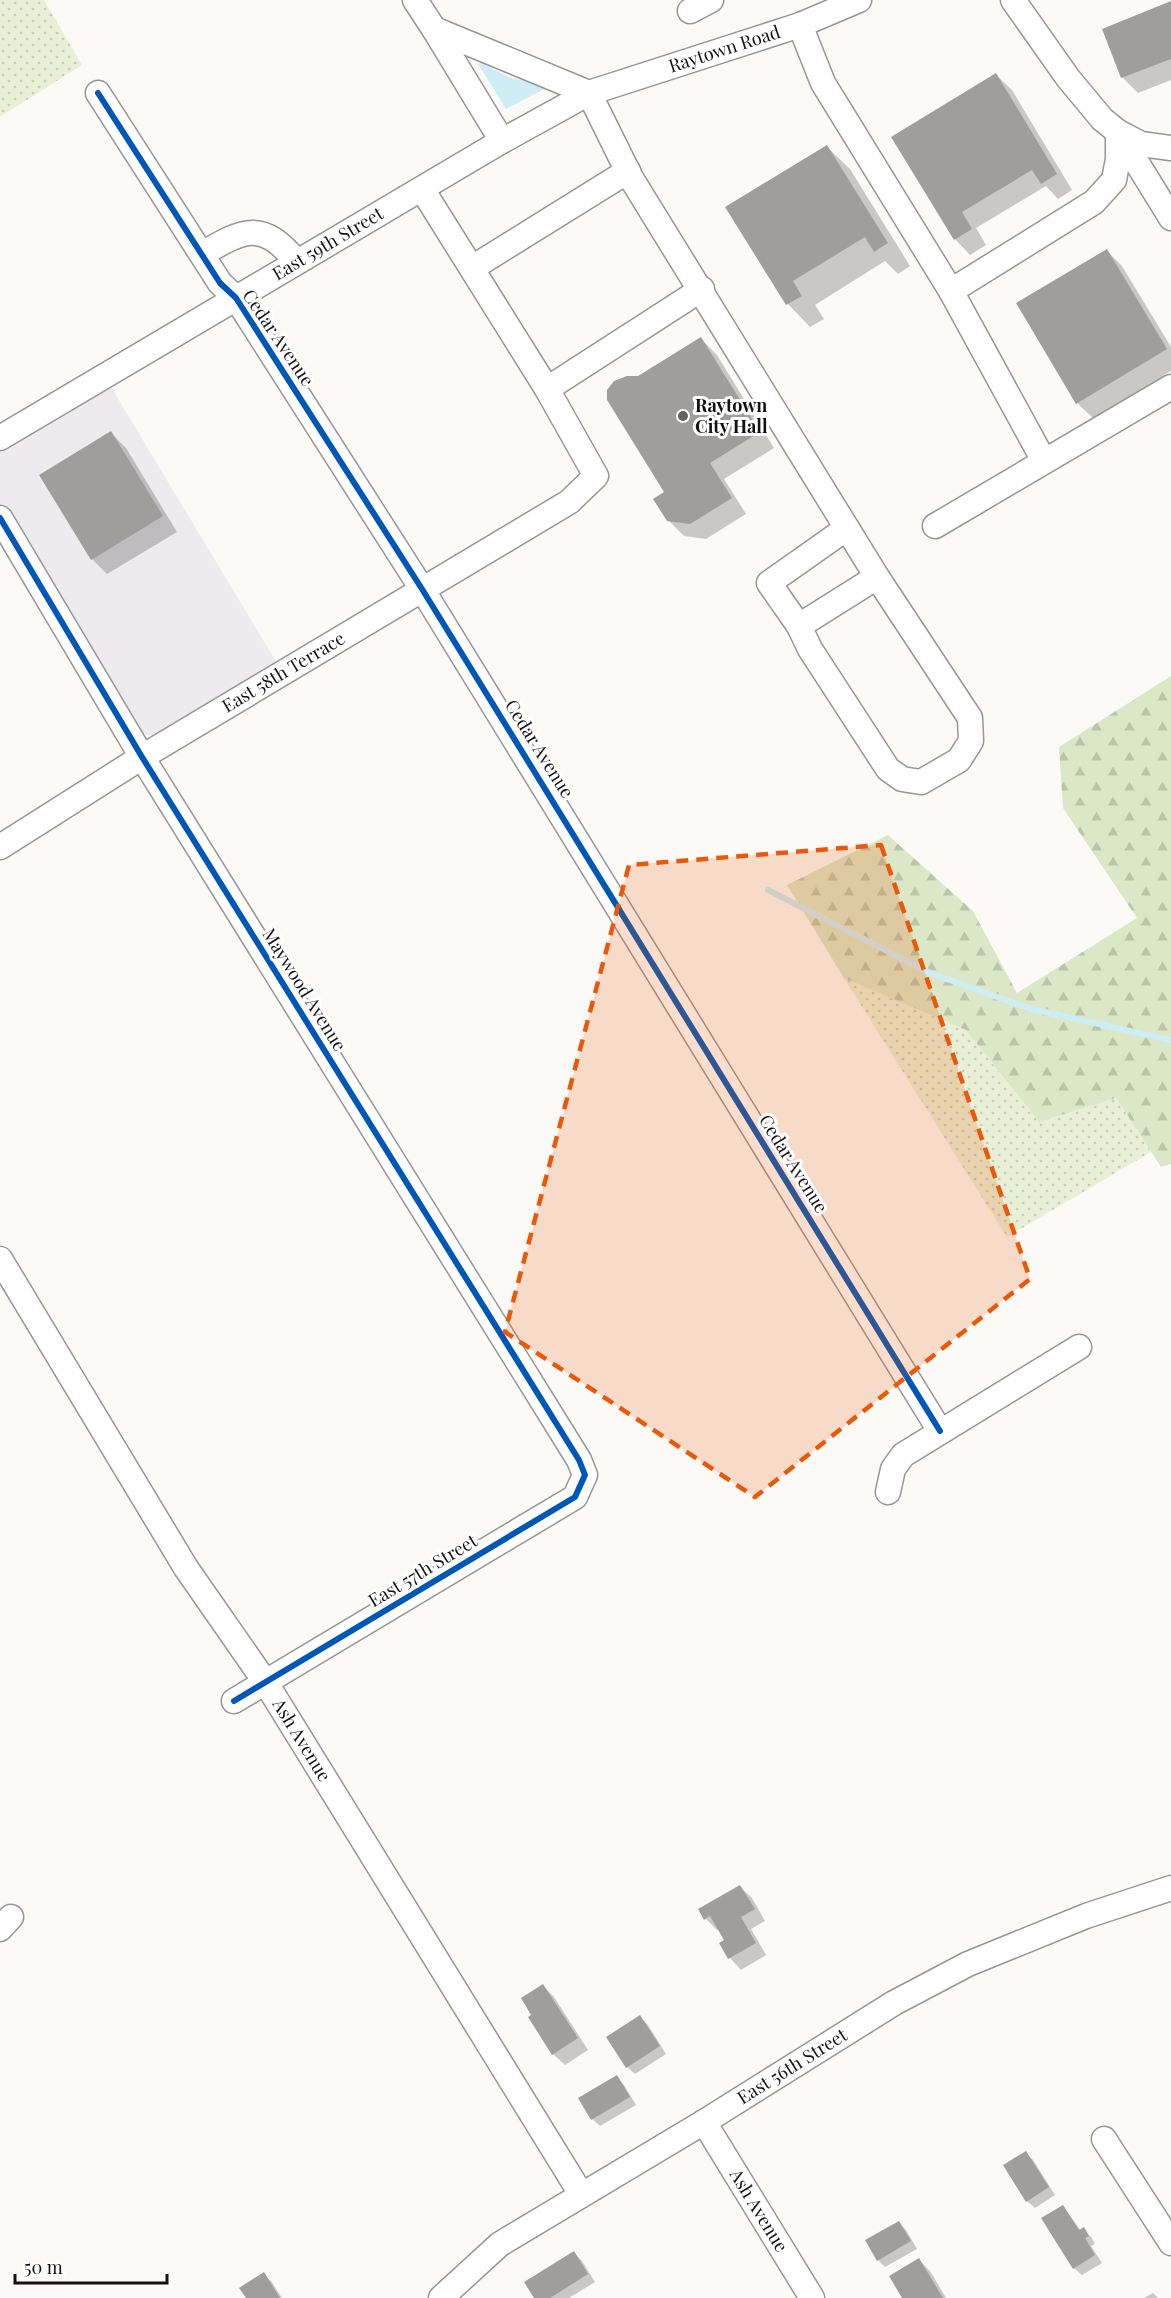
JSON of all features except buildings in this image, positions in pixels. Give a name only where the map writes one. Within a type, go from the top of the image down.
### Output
[{"type":"street","points":[[415,0],[502,141]]},
{"type":"street","name":"Raytown Road","points":[[502,141],[589,93],[800,25],[859,0]]},
{"type":"street","points":[[1013,0],[1068,78],[1102,119],[1118,132],[1142,144],[1171,148]]},
{"type":"street","points":[[800,25],[823,83],[951,291],[1044,462]]},
{"type":"street","points":[[434,29],[589,93],[628,171],[702,289],[783,428],[970,718],[971,741],[959,760],[921,782],[902,779],[888,769],[810,649],[799,626],[769,583],[847,528]]},
{"type":"street","name":"Cedar Avenue","points":[[98,93],[220,283],[236,298],[422,589],[940,1431]]},
{"type":"street","points":[[951,291],[1094,202],[1114,180],[1118,159],[1118,132]]},
{"type":"street","points":[[1118,132],[1171,218]]},
{"type":"street","name":"East 59th Street","points":[[0,438],[502,141]]},
{"type":"street","points":[[472,268],[628,171]]},
{"type":"street","points":[[422,189],[546,389],[702,289]]},
{"type":"street","points":[[202,254],[232,236],[255,231],[283,245],[297,262]]},
{"type":"street","points":[[935,526],[1171,387]]},
{"type":"street","name":"East 58th Terrace","points":[[0,846],[142,757],[569,502],[596,476],[546,389]]},
{"type":"street","name":"Maywood Avenue","points":[[0,518],[142,757],[579,1460],[585,1475]]},
{"type":"street","points":[[799,626],[877,576]]},
{"type":"street","name":"Ash Avenue","points":[[0,1259],[186,1568],[266,1683],[581,2194]]},
{"type":"street","points":[[888,1492],[893,1469],[903,1455],[1079,1347]]},
{"type":"street","name":"East 57th Street","points":[[234,1701],[575,1497],[585,1475]]},
{"type":"street","name":"East 56th Street","points":[[441,2298],[500,2244],[704,2122],[894,2003],[968,1964],[1086,1916],[1171,1888]]},
{"type":"street","name":"Ash Avenue","points":[[704,2122],[812,2298]]},
{"type":"street","points":[[1104,2139],[1171,2243]]},
{"type":"highlighted area","points":[[881,845],[1030,1279],[755,1497],[505,1332],[629,865]]},
{"type":"shaded area","points":[[111,387],[277,663],[154,735],[145,735],[137,729],[0,508],[0,451]]},
{"type":"green space","points":[[0,0],[44,0],[82,65],[0,117]]},
{"type":"green space","points":[[1171,676],[1171,1164],[1161,1167],[1116,1098],[1039,1122],[966,1030],[844,978],[787,885],[888,835],[973,911],[1017,993],[1137,918],[1063,808],[1059,747]]},
{"type":"green space","points":[[844,978],[966,1030],[1039,1122],[1116,1098],[1151,1152],[1007,1237]]},
{"type":"water","points":[[481,63],[511,78],[548,87],[506,109],[478,64]]},
{"type":"waterway","points":[[768,890],[930,973],[1031,1009],[1171,1040]]},
{"type":"cycle path","points":[[98,93],[220,283],[236,298],[422,589],[940,1431]]},
{"type":"cycle path","points":[[0,518],[142,757],[579,1460],[585,1475],[575,1497],[234,1701]]},
{"type":"place","name":"Raytown City Hall","points":[[683,416]]}]
